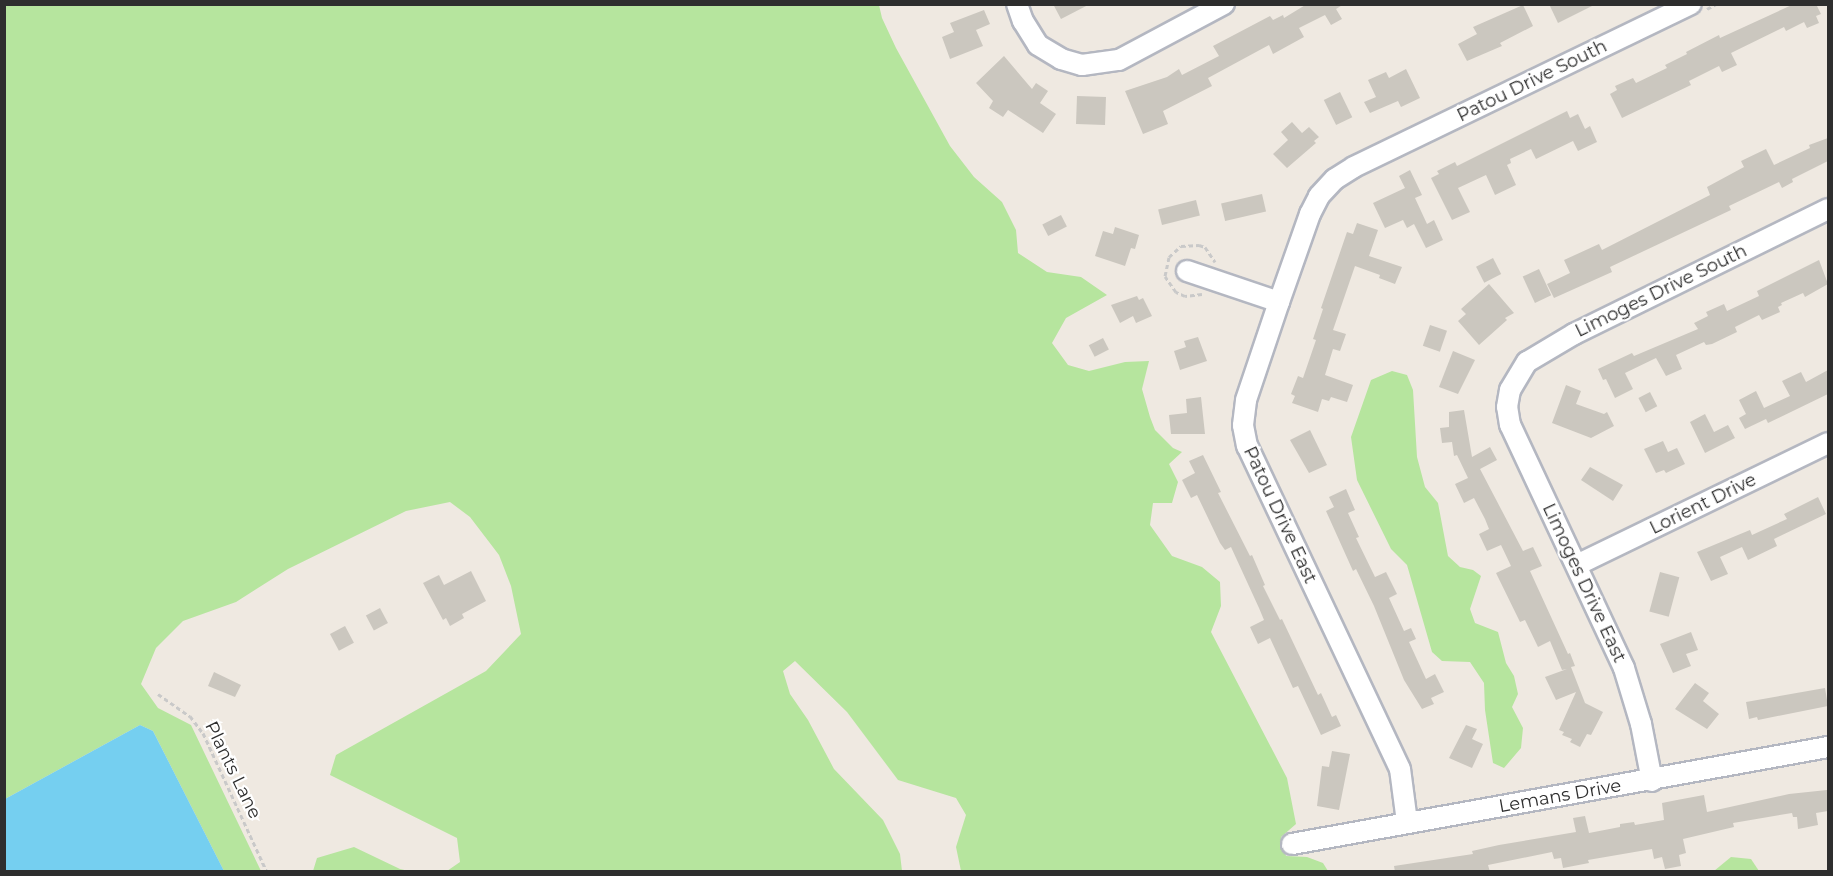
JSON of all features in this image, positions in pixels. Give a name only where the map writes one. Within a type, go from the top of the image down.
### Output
[{"type":"street","points":[[1017,4],[1023,21],[1038,45],[1061,59],[1082,65],[1119,60],[1224,4]]},
{"type":"street","name":"Patou Drive South","points":[[1373,158],[1691,4]]},
{"type":"street","name":"Patou Drive East","points":[[1373,158],[1335,179],[1319,196],[1279,302],[1246,400],[1243,425],[1247,446],[1400,769],[1407,822]]},
{"type":"street","name":"Limoges Drive South","points":[[1510,390],[1527,362],[1574,334],[1828,209]]},
{"type":"street","points":[[1187,270],[1279,302]]},
{"type":"street","name":"Limoges Drive East","points":[[1510,390],[1507,407],[1510,425],[1624,668],[1641,724],[1652,781]]},
{"type":"street","name":"Lorient Drive","points":[[1577,565],[1828,443]]},
{"type":"street","name":"Lemans Drive","points":[[1292,844],[1407,822],[1652,781],[1828,747]]},
{"type":"path","points":[[1204,293],[1185,296],[1176,292],[1165,276],[1169,257],[1181,246],[1199,245],[1211,254],[1218,269]]},
{"type":"path","name":"Plants Lane","points":[[158,694],[190,716],[203,733],[267,872]]},
{"type":"green space","points":[[5,5],[879,5],[882,18],[896,48],[950,146],[974,177],[1002,202],[1016,230],[1018,253],[1047,272],[1081,277],[1107,295],[1066,318],[1052,343],[1068,365],[1089,371],[1125,362],[1149,361],[1142,389],[1150,417],[1155,430],[1173,448],[1182,452],[1169,464],[1178,482],[1172,503],[1153,503],[1150,525],[1172,556],[1202,567],[1220,582],[1221,606],[1211,632],[1287,778],[1296,824],[1281,837],[1286,856],[1307,857],[1323,863],[1328,871],[961,871],[956,847],[966,815],[956,798],[898,780],[847,712],[795,661],[783,671],[790,694],[808,720],[834,769],[883,820],[900,854],[902,871],[447,871],[460,862],[457,838],[330,775],[336,755],[486,671],[521,634],[511,586],[499,555],[470,517],[450,502],[406,511],[288,569],[236,602],[183,621],[156,648],[141,684],[158,708],[191,725],[261,871],[224,871],[153,731],[140,725],[5,799]]},
{"type":"green space","points":[[1392,371],[1407,375],[1413,390],[1417,457],[1425,487],[1438,503],[1448,556],[1460,567],[1473,570],[1481,576],[1470,609],[1475,623],[1498,632],[1506,663],[1514,676],[1518,694],[1512,707],[1523,728],[1521,748],[1504,768],[1493,763],[1485,710],[1484,683],[1470,662],[1442,661],[1432,652],[1407,565],[1391,549],[1357,480],[1351,437],[1371,380]]},
{"type":"green space","points":[[354,847],[409,871],[313,871],[317,858]]},
{"type":"green space","points":[[1731,857],[1751,859],[1759,871],[1714,871]]},
{"type":"water","points":[[140,725],[153,731],[224,871],[5,871],[5,799]]},
{"type":"building","points":[[1053,4],[1090,4],[1061,19]]},
{"type":"building","points":[[1307,4],[1344,4],[1336,9],[1342,19],[1331,25],[1325,15],[1299,28],[1304,37],[1273,54],[1269,45],[1208,78],[1212,86],[1163,111],[1168,124],[1143,134],[1125,91],[1167,77],[1179,69],[1182,75],[1219,56],[1213,46],[1270,16],[1273,20],[1283,15],[1284,18]]},
{"type":"building","points":[[1549,4],[1596,4],[1558,23]]},
{"type":"building","points":[[1794,4],[1816,4],[1821,14],[1816,16],[1819,23],[1807,28],[1804,22],[1786,31],[1784,27],[1731,53],[1737,65],[1722,72],[1719,66],[1689,81],[1691,85],[1622,118],[1610,94],[1617,90],[1615,86],[1633,78],[1636,83],[1667,68],[1665,65],[1719,35],[1720,38]]},
{"type":"building","points":[[1523,5],[1533,26],[1500,43],[1502,46],[1467,61],[1458,44],[1477,34],[1473,27]]},
{"type":"building","points":[[984,10],[990,24],[976,30],[983,46],[950,59],[942,37],[954,32],[950,23]]},
{"type":"building","points":[[1004,56],[1032,89],[1036,83],[1048,91],[1040,103],[1056,114],[1043,133],[1008,110],[1003,117],[989,108],[993,101],[976,83]]},
{"type":"building","points":[[1406,69],[1420,98],[1401,107],[1398,101],[1370,113],[1364,102],[1376,97],[1368,80],[1386,72],[1389,78]]},
{"type":"building","points":[[1340,92],[1352,117],[1336,125],[1324,100]]},
{"type":"building","points":[[1077,96],[1106,97],[1105,125],[1076,124]]},
{"type":"building","points":[[1567,111],[1570,118],[1578,114],[1585,129],[1590,126],[1597,142],[1578,151],[1573,141],[1536,159],[1531,149],[1510,159],[1511,163],[1507,165],[1516,185],[1495,195],[1486,175],[1458,188],[1470,212],[1452,220],[1431,178],[1439,174],[1437,171],[1455,162],[1457,166]]},
{"type":"building","points":[[1292,122],[1302,133],[1309,127],[1319,137],[1314,141],[1316,143],[1287,168],[1273,154],[1288,140],[1281,132]]},
{"type":"building","points":[[1828,138],[1828,161],[1792,179],[1793,182],[1782,188],[1779,182],[1729,206],[1731,210],[1610,267],[1612,272],[1554,298],[1547,284],[1570,273],[1564,260],[1599,244],[1602,250],[1710,195],[1707,187],[1744,167],[1741,161],[1766,149],[1774,165],[1810,148],[1809,145]]},
{"type":"building","points":[[1410,170],[1422,195],[1415,198],[1427,224],[1434,220],[1443,240],[1426,248],[1414,224],[1407,228],[1403,220],[1385,228],[1373,203],[1405,188],[1399,176]]},
{"type":"building","points":[[1262,194],[1266,212],[1225,221],[1221,203]]},
{"type":"building","points":[[1196,200],[1200,216],[1162,225],[1158,209]]},
{"type":"building","points":[[1061,215],[1067,227],[1048,236],[1042,225]]},
{"type":"building","points":[[1357,223],[1378,230],[1369,256],[1402,267],[1395,284],[1379,278],[1380,275],[1355,266],[1333,330],[1346,334],[1340,351],[1333,349],[1325,375],[1353,385],[1347,402],[1331,397],[1329,401],[1322,399],[1318,412],[1292,403],[1295,396],[1291,394],[1298,376],[1303,378],[1316,340],[1313,339],[1323,309],[1321,308],[1347,232],[1353,234]]},
{"type":"building","points":[[1115,227],[1139,235],[1135,249],[1131,248],[1125,266],[1095,256],[1103,231],[1113,234]]},
{"type":"building","points":[[1493,258],[1501,274],[1484,283],[1476,267]]},
{"type":"building","points":[[1819,260],[1828,284],[1805,297],[1803,293],[1781,303],[1782,305],[1778,307],[1780,312],[1762,320],[1759,315],[1735,327],[1737,332],[1712,344],[1706,345],[1704,342],[1676,355],[1682,369],[1666,376],[1656,358],[1625,373],[1633,389],[1615,398],[1606,379],[1603,380],[1598,369],[1632,353],[1634,356],[1698,329],[1694,323],[1708,316],[1706,312],[1724,304],[1727,311],[1759,296],[1757,291]]},
{"type":"building","points":[[1539,269],[1551,295],[1535,303],[1523,277]]},
{"type":"building","points":[[1489,284],[1514,313],[1505,318],[1507,320],[1479,345],[1458,321],[1466,314],[1461,309]]},
{"type":"building","points":[[1137,296],[1139,300],[1143,298],[1152,316],[1136,323],[1133,316],[1120,323],[1111,305]]},
{"type":"building","points":[[1430,325],[1447,331],[1440,352],[1423,346]]},
{"type":"building","points":[[1198,337],[1207,361],[1180,370],[1174,351],[1186,347],[1184,341]]},
{"type":"building","points":[[1103,338],[1109,350],[1095,357],[1089,345]]},
{"type":"building","points":[[1453,351],[1475,360],[1458,394],[1439,387]]},
{"type":"building","points":[[1828,370],[1828,394],[1768,423],[1766,419],[1745,429],[1739,418],[1746,414],[1739,400],[1756,391],[1764,408],[1790,396],[1782,381],[1801,372],[1806,382]]},
{"type":"building","points":[[1566,385],[1581,391],[1576,404],[1604,414],[1607,412],[1614,426],[1591,438],[1552,423]]},
{"type":"building","points":[[1650,392],[1657,406],[1646,412],[1638,398]]},
{"type":"building","points":[[1201,397],[1205,434],[1171,434],[1169,415],[1187,413],[1186,399]]},
{"type":"building","points":[[1464,410],[1472,457],[1490,447],[1497,460],[1480,469],[1523,551],[1533,547],[1542,566],[1530,571],[1568,654],[1570,653],[1575,666],[1571,667],[1585,703],[1603,712],[1591,735],[1587,734],[1580,747],[1570,742],[1572,739],[1562,735],[1564,732],[1559,730],[1576,692],[1556,700],[1545,677],[1567,669],[1562,670],[1550,641],[1538,647],[1525,620],[1520,622],[1496,573],[1511,566],[1501,545],[1487,551],[1479,534],[1489,529],[1485,519],[1474,498],[1464,503],[1455,484],[1468,478],[1457,455],[1454,456],[1452,442],[1442,443],[1440,428],[1449,427],[1449,412]]},
{"type":"building","points":[[1705,414],[1714,432],[1728,425],[1735,438],[1705,453],[1690,422]]},
{"type":"building","points":[[1310,430],[1327,465],[1309,473],[1290,440]]},
{"type":"building","points":[[1663,441],[1668,452],[1677,448],[1685,464],[1666,473],[1664,470],[1656,473],[1644,449]]},
{"type":"building","points":[[1203,455],[1221,492],[1218,493],[1250,556],[1252,555],[1265,585],[1263,586],[1280,620],[1282,619],[1318,695],[1321,693],[1332,717],[1336,715],[1341,726],[1321,735],[1298,686],[1293,688],[1270,638],[1258,644],[1250,627],[1264,620],[1231,547],[1225,550],[1197,495],[1191,498],[1182,480],[1195,473],[1189,461]]},
{"type":"building","points":[[1590,467],[1623,485],[1613,501],[1581,480]]},
{"type":"building","points":[[1346,489],[1355,510],[1348,513],[1359,537],[1356,538],[1375,577],[1386,572],[1397,594],[1389,598],[1404,631],[1411,628],[1416,639],[1409,642],[1426,679],[1435,674],[1444,692],[1431,698],[1434,704],[1422,709],[1404,680],[1374,606],[1356,569],[1353,571],[1326,511],[1334,507],[1329,497]]},
{"type":"building","points":[[1818,497],[1826,514],[1774,539],[1777,546],[1748,560],[1742,547],[1720,557],[1728,574],[1711,581],[1697,552],[1750,530],[1752,535],[1787,519],[1784,514]]},
{"type":"building","points":[[471,571],[486,601],[462,614],[464,618],[450,626],[446,618],[443,620],[423,583],[439,575],[444,585]]},
{"type":"building","points":[[1660,572],[1679,577],[1669,617],[1649,612]]},
{"type":"building","points":[[380,608],[388,623],[374,631],[366,616]]},
{"type":"building","points":[[345,626],[354,643],[339,651],[330,634]]},
{"type":"building","points":[[1691,632],[1698,650],[1686,654],[1691,666],[1673,673],[1660,644]]},
{"type":"building","points":[[214,672],[241,685],[235,697],[208,686]]},
{"type":"building","points":[[1695,683],[1709,693],[1703,701],[1719,714],[1707,729],[1675,709]]},
{"type":"building","points":[[1825,688],[1828,706],[1758,720],[1757,717],[1749,719],[1746,702]]},
{"type":"building","points":[[1466,725],[1477,729],[1472,739],[1483,744],[1472,768],[1449,758]]},
{"type":"building","points":[[1332,751],[1350,754],[1339,810],[1317,806],[1322,766],[1329,767]]},
{"type":"building","points":[[1827,790],[1828,811],[1816,813],[1818,825],[1798,829],[1797,817],[1793,817],[1792,813],[1733,823],[1734,827],[1683,839],[1686,853],[1679,855],[1681,866],[1665,869],[1662,857],[1654,859],[1652,849],[1588,860],[1589,863],[1563,868],[1561,858],[1554,859],[1552,852],[1488,865],[1490,872],[1395,872],[1394,866],[1473,854],[1472,851],[1499,845],[1576,832],[1573,818],[1585,816],[1589,833],[1620,827],[1620,824],[1634,822],[1635,825],[1664,820],[1662,803],[1704,795],[1707,812],[1789,794]]}]
